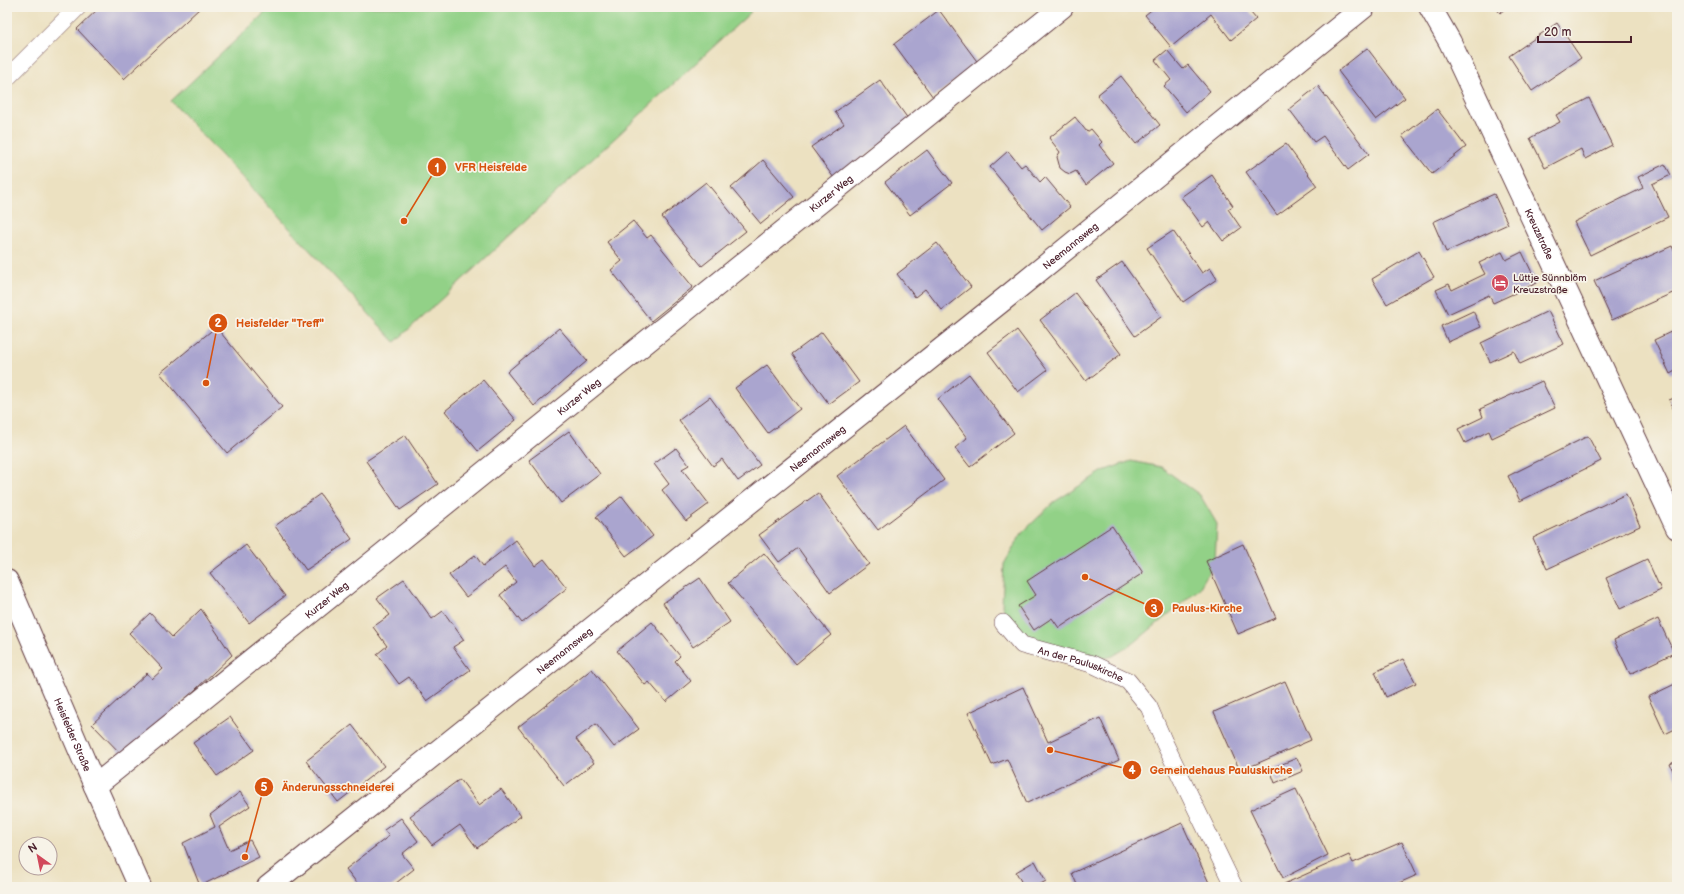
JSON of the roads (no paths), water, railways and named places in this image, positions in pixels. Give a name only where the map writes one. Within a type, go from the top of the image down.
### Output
[{"type":"street","name":"Kurzer Weg","points":[[95,786],[1062,7]]},
{"type":"street","name":"Neemannsweg","points":[[268,887],[996,306],[1364,7]]},
{"type":"street","name":"Kreuzstraße","points":[[1430,7],[1450,42],[1677,528]]},
{"type":"street","name":"Heisfelder Straße","points":[[7,581],[140,887]]},
{"type":"lane","points":[[7,78],[78,7]]},
{"type":"lane","name":"An der Pauluskirche","points":[[1003,623],[1022,645],[1092,664],[1128,681],[1149,707],[1164,742],[1234,887]]},
{"type":"place","name":"VFR Heisfelde","points":[[404,221]]},
{"type":"place","name":"Lüttje Sünnblöm Kreuzstraße","points":[[1500,283]]},
{"type":"place","name":"Heisfelder \"Treff\"","points":[[206,383]]},
{"type":"place","name":"Paulus-Kirche","points":[[1085,577]]},
{"type":"place","name":"Gemeindehaus Pauluskirche","points":[[1050,750]]},
{"type":"place","name":"Änderungsschneiderei","points":[[245,857]]}]
